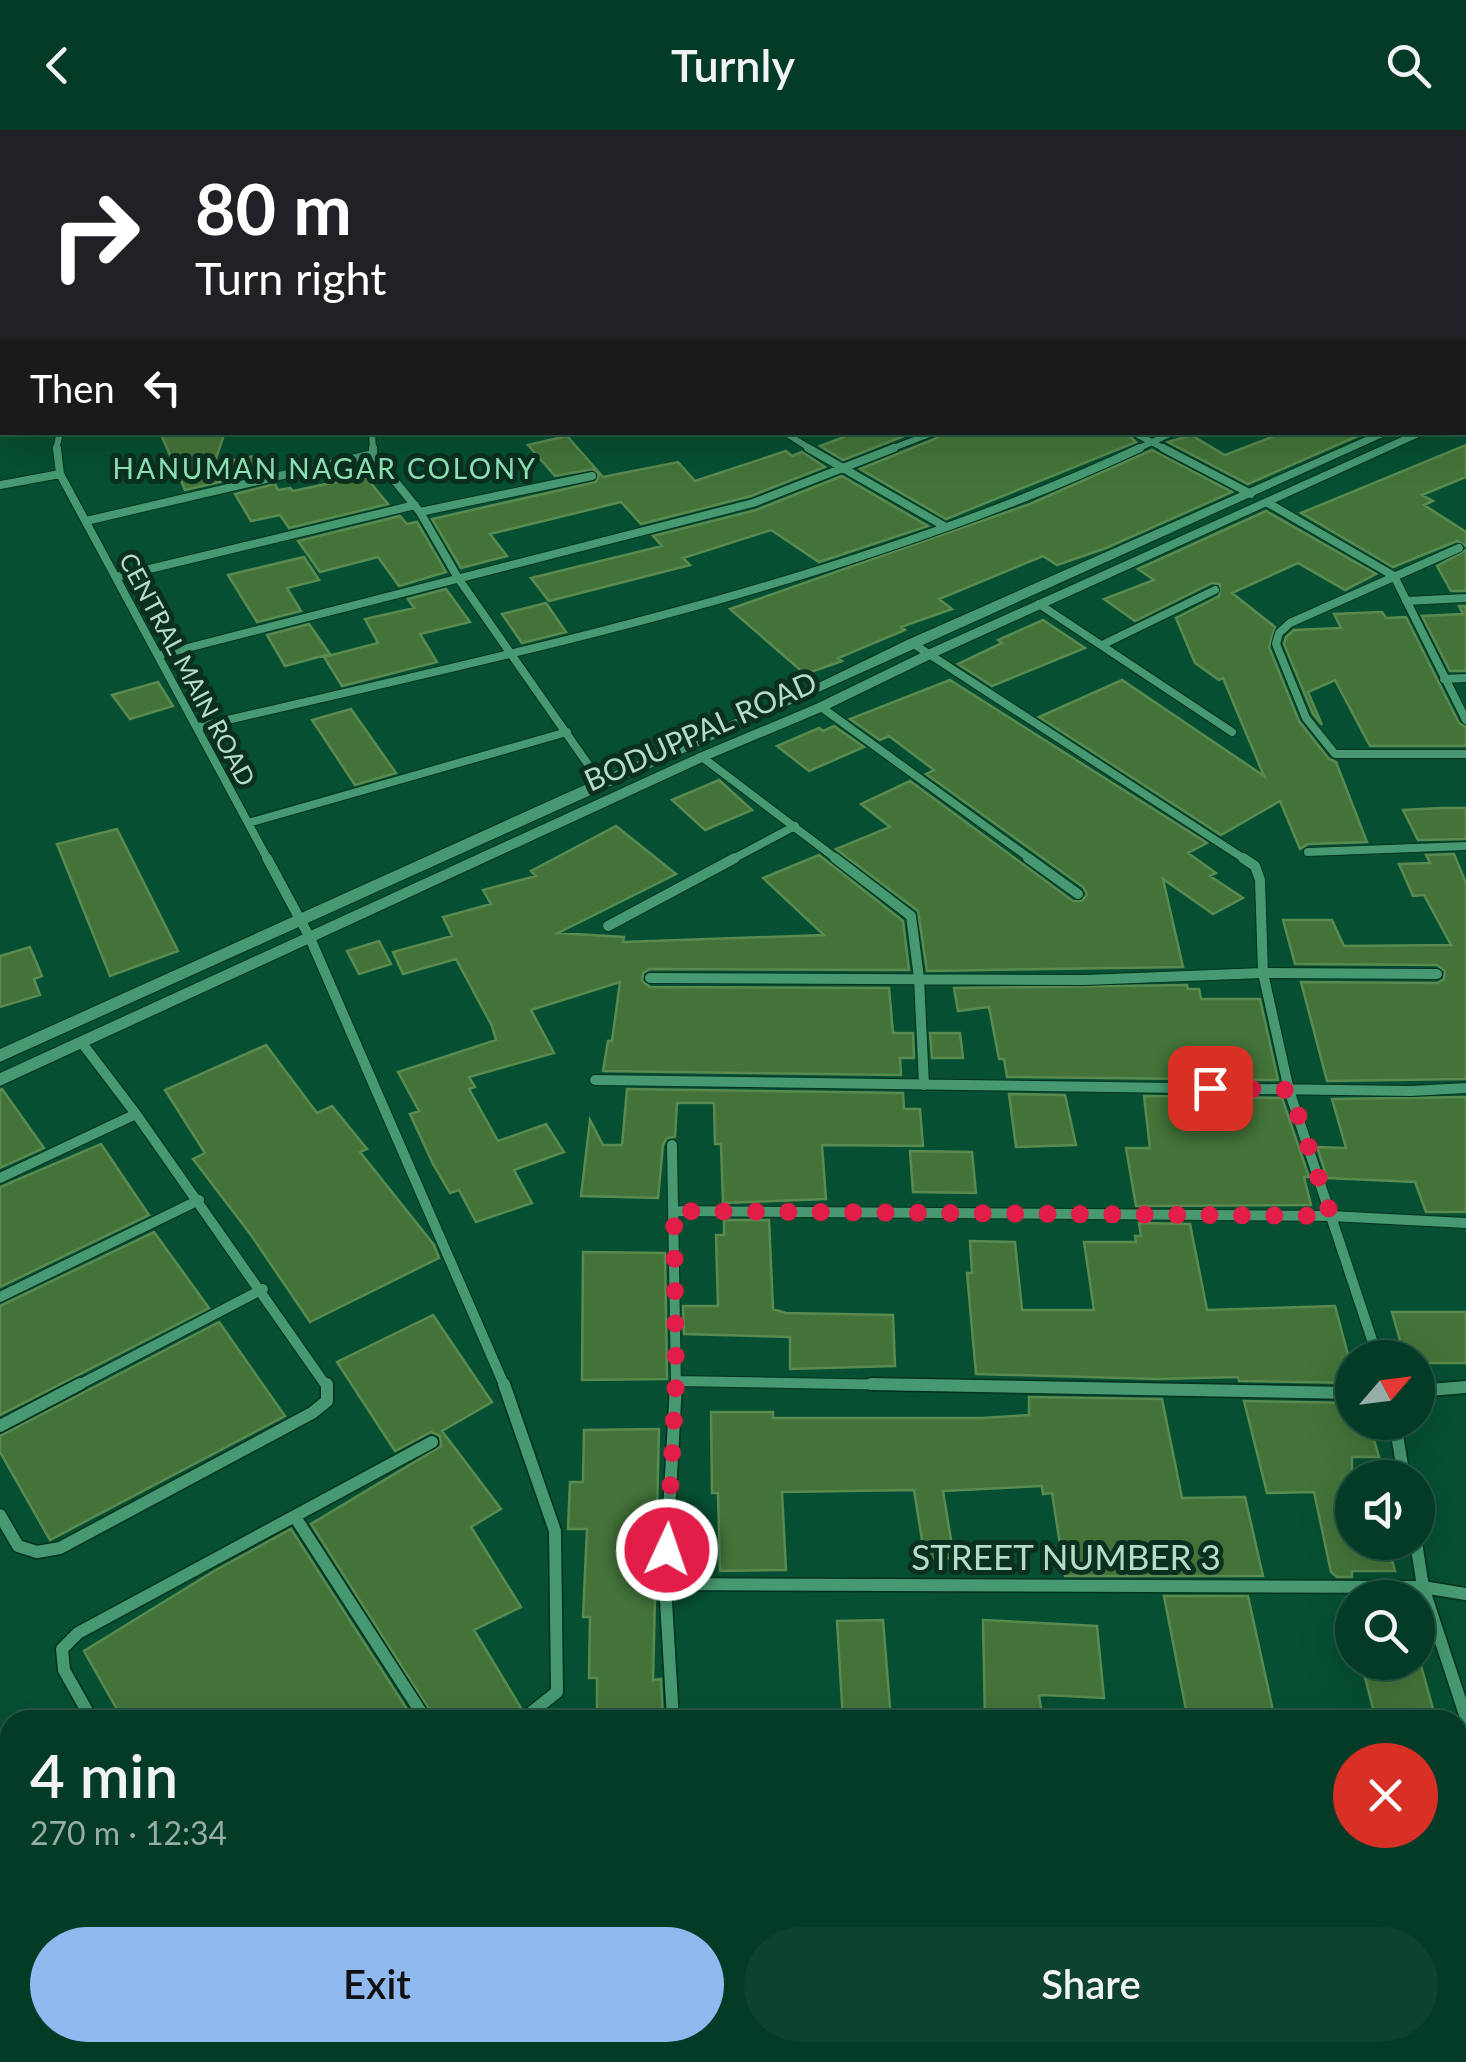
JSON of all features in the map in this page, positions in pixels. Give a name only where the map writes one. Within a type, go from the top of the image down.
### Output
[{"type":"street","name":"CENTRAL MAIN ROAD","points":[[59,435],[55,455],[60,474],[310,938],[504,1384],[554,1532],[557,1692],[534,1710]]},
{"type":"street","points":[[372,435],[373,454],[417,508],[458,578],[514,653],[601,783]]},
{"type":"street","points":[[789,435],[839,468],[944,526]]},
{"type":"street","points":[[160,655],[753,503],[928,435]]},
{"type":"street","points":[[1137,435],[1250,494]]},
{"type":"street","points":[[198,727],[514,653],[708,600],[981,515],[1168,435]]},
{"type":"street","name":"BODUPPAL ROAD","points":[[0,1056],[1381,435]]},
{"type":"street","name":"BODUPPAL ROAD","points":[[0,1080],[702,757],[821,707],[1039,604],[1417,435]]},
{"type":"street","points":[[86,522],[373,454]]},
{"type":"street","points":[[0,484],[60,474]]},
{"type":"street","points":[[116,576],[417,508],[592,476]]},
{"type":"street","points":[[1268,503],[1394,576],[1466,720]]},
{"type":"street","points":[[1460,548],[1317,609],[1279,634],[1276,644],[1301,706],[1326,748],[1335,754],[1466,754]]},
{"type":"street","points":[[1102,645],[1214,590]]},
{"type":"street","points":[[1406,600],[1466,598]]},
{"type":"street","points":[[1039,604],[1232,732]]},
{"type":"street","points":[[912,643],[1254,866],[1260,880],[1264,973],[1290,1090],[1372,1340]]},
{"type":"street","points":[[1444,679],[1466,678]]},
{"type":"street","points":[[821,707],[1078,894]]},
{"type":"street","points":[[248,823],[567,732]]},
{"type":"street","points":[[702,757],[911,916],[919,978],[924,1084]]},
{"type":"street","points":[[608,926],[795,826]]},
{"type":"street","points":[[1308,852],[1466,846]]},
{"type":"street","points":[[650,978],[1084,980],[1264,973],[1437,974]]},
{"type":"street","points":[[0,1515],[18,1546],[37,1552],[60,1548],[312,1413],[328,1400],[326,1385],[263,1290],[82,1043]]},
{"type":"street","points":[[595,1080],[1092,1084],[1290,1090],[1466,1088]]},
{"type":"street","points":[[0,1178],[136,1114]]},
{"type":"street","points":[[672,1145],[676,1381],[666,1584],[673,1710]]},
{"type":"street","points":[[0,1297],[199,1200]]},
{"type":"street","points":[[674,1211],[1331,1216],[1466,1223]]},
{"type":"street","points":[[0,1426],[263,1290]]},
{"type":"street","points":[[676,1381],[1335,1393]]},
{"type":"street","points":[[1435,1390],[1466,1388]]},
{"type":"street","points":[[86,1710],[64,1670],[62,1650],[78,1634],[432,1442]]},
{"type":"street","points":[[295,1517],[420,1710]]},
{"type":"street","name":"STREET NUMBER 3","points":[[666,1584],[1335,1587]]},
{"type":"street","name":"STREET NUMBER 3","points":[[1435,1589],[1466,1594]]},
{"type":"street","points":[[1435,1624],[1463,1710]]},
{"type":"building","points":[[161,435],[224,435],[214,464],[260,455],[268,471],[185,490]]},
{"type":"building","points":[[849,435],[906,435],[843,460],[820,446]]},
{"type":"building","points":[[1128,435],[1136,442],[946,519],[860,469],[937,438]]},
{"type":"building","points":[[1191,435],[1225,455],[1277,435],[1360,435],[1248,484],[1168,442]]},
{"type":"building","points":[[567,436],[603,477],[678,462],[695,481],[786,451],[792,456],[802,452],[825,467],[751,496],[641,524],[621,502],[490,534],[507,556],[461,568],[432,519],[596,482],[599,475],[593,469],[555,476],[528,445]]},
{"type":"building","points":[[1466,445],[1466,477],[1422,495],[1433,501],[1424,505],[1466,532],[1466,546],[1457,541],[1393,567],[1301,513]]},
{"type":"building","points":[[1152,450],[1232,492],[1106,548],[1057,565],[1043,556],[939,599],[952,609],[901,627],[905,630],[838,658],[842,661],[805,674],[730,609],[1030,504]]},
{"type":"building","points":[[365,476],[388,504],[289,528],[280,515],[251,521],[235,494],[275,484],[278,490],[293,491]]},
{"type":"building","points":[[842,476],[928,526],[819,562],[771,530],[683,558],[690,565],[549,601],[531,578],[662,546],[653,536],[756,510]]},
{"type":"building","points":[[1266,511],[1376,574],[1345,590],[1298,563],[1232,593],[1275,627],[1269,647],[1299,721],[1329,759],[1336,762],[1367,842],[1308,844],[1300,849],[1280,801],[1221,835],[1039,717],[1122,680],[1264,776],[1223,678],[1219,680],[1195,663],[1176,618],[1219,596],[1220,584],[1212,583],[1135,621],[1104,599],[1154,580],[1138,569]]},
{"type":"building","points":[[400,516],[407,524],[417,522],[446,572],[399,586],[378,557],[320,572],[298,541]]},
{"type":"building","points":[[1466,550],[1466,591],[1451,591],[1437,566]]},
{"type":"building","points":[[304,557],[319,580],[287,588],[301,611],[257,622],[228,575]]},
{"type":"building","points":[[446,589],[470,622],[420,634],[437,662],[342,686],[324,657],[378,643],[365,619],[414,608],[408,599]]},
{"type":"building","points":[[546,603],[566,632],[522,643],[502,614]]},
{"type":"building","points":[[1459,606],[1466,606],[1466,671],[1450,671],[1422,616],[1463,614]]},
{"type":"building","points":[[1382,612],[1386,618],[1406,617],[1459,723],[1466,727],[1466,746],[1370,746],[1335,680],[1308,692],[1322,725],[1313,714],[1284,644],[1286,637],[1294,630],[1341,628],[1334,614]]},
{"type":"building","points":[[1043,620],[1085,648],[992,686],[958,664],[1002,643],[998,640]]},
{"type":"building","points":[[309,624],[330,654],[285,666],[267,635]]},
{"type":"building","points":[[950,680],[1207,843],[1188,853],[1216,873],[1210,876],[1243,898],[1213,914],[1163,879],[1183,967],[927,971],[918,911],[836,849],[890,827],[861,804],[910,781],[1073,901],[1082,901],[1087,894],[1083,887],[926,774],[934,770],[889,736],[880,740],[850,719]]},
{"type":"building","points":[[158,682],[173,706],[130,719],[112,695]]},
{"type":"building","points":[[351,709],[396,773],[355,785],[312,720]]},
{"type":"building","points":[[834,726],[864,747],[809,771],[777,746],[819,728],[823,731]]},
{"type":"building","points":[[719,780],[752,810],[705,830],[672,800]]},
{"type":"building","points":[[1466,808],[1466,839],[1418,840],[1403,810]]},
{"type":"building","points":[[616,826],[676,874],[558,933],[624,937],[623,942],[824,935],[763,878],[819,855],[903,921],[909,970],[650,969],[643,973],[642,981],[650,987],[889,988],[893,1033],[913,1033],[914,1058],[900,1058],[901,1075],[603,1071],[608,1041],[612,1041],[620,982],[531,1010],[554,1053],[469,1077],[475,1087],[469,1089],[498,1141],[546,1124],[564,1152],[514,1170],[532,1203],[476,1222],[459,1190],[450,1193],[433,1164],[410,1114],[419,1111],[398,1072],[496,1040],[492,1026],[456,959],[403,974],[393,952],[452,936],[443,917],[491,904],[483,890],[536,876],[531,871]]},
{"type":"building","points":[[117,829],[178,951],[110,976],[57,844]]},
{"type":"building","points":[[1454,854],[1466,883],[1466,1079],[1327,1081],[1301,982],[1437,983],[1444,979],[1445,971],[1437,965],[1295,964],[1283,920],[1332,920],[1344,946],[1451,945],[1424,895],[1413,896],[1399,864],[1430,863],[1426,855]]},
{"type":"building","points":[[379,941],[391,964],[359,974],[347,951]]},
{"type":"building","points":[[30,947],[42,976],[34,979],[40,995],[0,1007],[0,956]]},
{"type":"building","points":[[1187,985],[1188,989],[1199,989],[1201,999],[1260,999],[1278,1080],[1007,1077],[1004,1059],[999,1059],[989,1007],[958,1011],[954,988]]},
{"type":"building","points":[[930,1033],[960,1033],[963,1058],[932,1058]]},
{"type":"building","points":[[266,1045],[317,1113],[332,1106],[367,1149],[360,1152],[434,1245],[439,1258],[310,1322],[193,1159],[205,1153],[165,1090]]},
{"type":"building","points":[[627,1089],[903,1093],[904,1109],[920,1109],[923,1146],[822,1145],[826,1199],[723,1203],[721,1144],[715,1144],[714,1103],[677,1103],[675,1137],[667,1138],[663,1145],[658,1198],[581,1196],[590,1120],[603,1145],[622,1145]]},
{"type":"building","points":[[0,1090],[44,1148],[0,1168]]},
{"type":"building","points":[[1009,1094],[1065,1095],[1076,1145],[1016,1147]]},
{"type":"building","points":[[1144,1096],[1282,1098],[1309,1177],[1304,1177],[1311,1205],[1136,1206],[1126,1148],[1150,1148]]},
{"type":"building","points":[[1466,1097],[1466,1212],[1426,1212],[1415,1182],[1327,1178],[1317,1147],[1346,1148],[1332,1099]]},
{"type":"building","points":[[101,1144],[149,1215],[0,1287],[0,1187]]},
{"type":"building","points":[[910,1151],[972,1152],[976,1193],[913,1192]]},
{"type":"building","points":[[724,1220],[769,1220],[773,1309],[786,1313],[893,1315],[895,1366],[790,1369],[790,1337],[684,1334],[683,1306],[718,1306],[716,1235],[724,1235]]},
{"type":"building","points":[[1139,1223],[1190,1224],[1207,1310],[1335,1306],[1344,1340],[1335,1340],[1335,1383],[1239,1381],[1238,1377],[976,1374],[967,1273],[972,1273],[970,1241],[1015,1242],[1022,1310],[1094,1310],[1084,1242],[1136,1242],[1135,1236],[1141,1236]]},
{"type":"building","points":[[154,1232],[209,1308],[0,1415],[0,1306]]},
{"type":"building","points":[[583,1252],[665,1253],[667,1379],[582,1380]]},
{"type":"building","points":[[1392,1312],[1466,1312],[1466,1363],[1435,1363],[1435,1340],[1400,1340]]},
{"type":"building","points":[[433,1315],[492,1402],[442,1431],[501,1509],[471,1527],[521,1607],[474,1630],[519,1710],[430,1710],[311,1524],[441,1446],[440,1436],[431,1432],[395,1451],[337,1362]]},
{"type":"building","points":[[219,1322],[285,1416],[50,1540],[0,1452],[0,1436]]},
{"type":"building","points":[[1029,1397],[1162,1399],[1182,1498],[1245,1497],[1263,1576],[1065,1576],[1052,1493],[1043,1494],[1042,1486],[943,1491],[954,1558],[925,1559],[914,1490],[782,1492],[786,1570],[720,1571],[718,1493],[712,1493],[711,1412],[773,1412],[773,1418],[982,1418],[1029,1415]]},
{"type":"building","points":[[1244,1401],[1335,1403],[1335,1440],[1374,1440],[1379,1457],[1335,1460],[1335,1560],[1392,1560],[1395,1571],[1352,1571],[1352,1577],[1337,1577],[1331,1572],[1314,1492],[1267,1493]]},
{"type":"building","points":[[659,1429],[653,1680],[661,1679],[663,1710],[597,1710],[597,1678],[589,1678],[590,1617],[583,1617],[587,1529],[568,1529],[570,1482],[583,1482],[584,1430]]},
{"type":"building","points":[[291,1529],[408,1710],[117,1710],[84,1651]]},
{"type":"building","points":[[1164,1596],[1248,1596],[1273,1710],[1186,1710]]},
{"type":"building","points":[[883,1620],[890,1710],[842,1710],[837,1621]]},
{"type":"building","points":[[983,1620],[1097,1626],[1104,1698],[1043,1695],[1039,1696],[1041,1710],[985,1710]]},
{"type":"building","points":[[1366,1680],[1425,1680],[1433,1710],[1373,1710]]},
{"type":"district","name":"HANUMAN NAGAR COLONY","points":[[325,468]]},
{"type":"route","points":[[667,1550],[676,1381],[674,1211],[1331,1216],[1290,1090],[1210,1088]]}]
